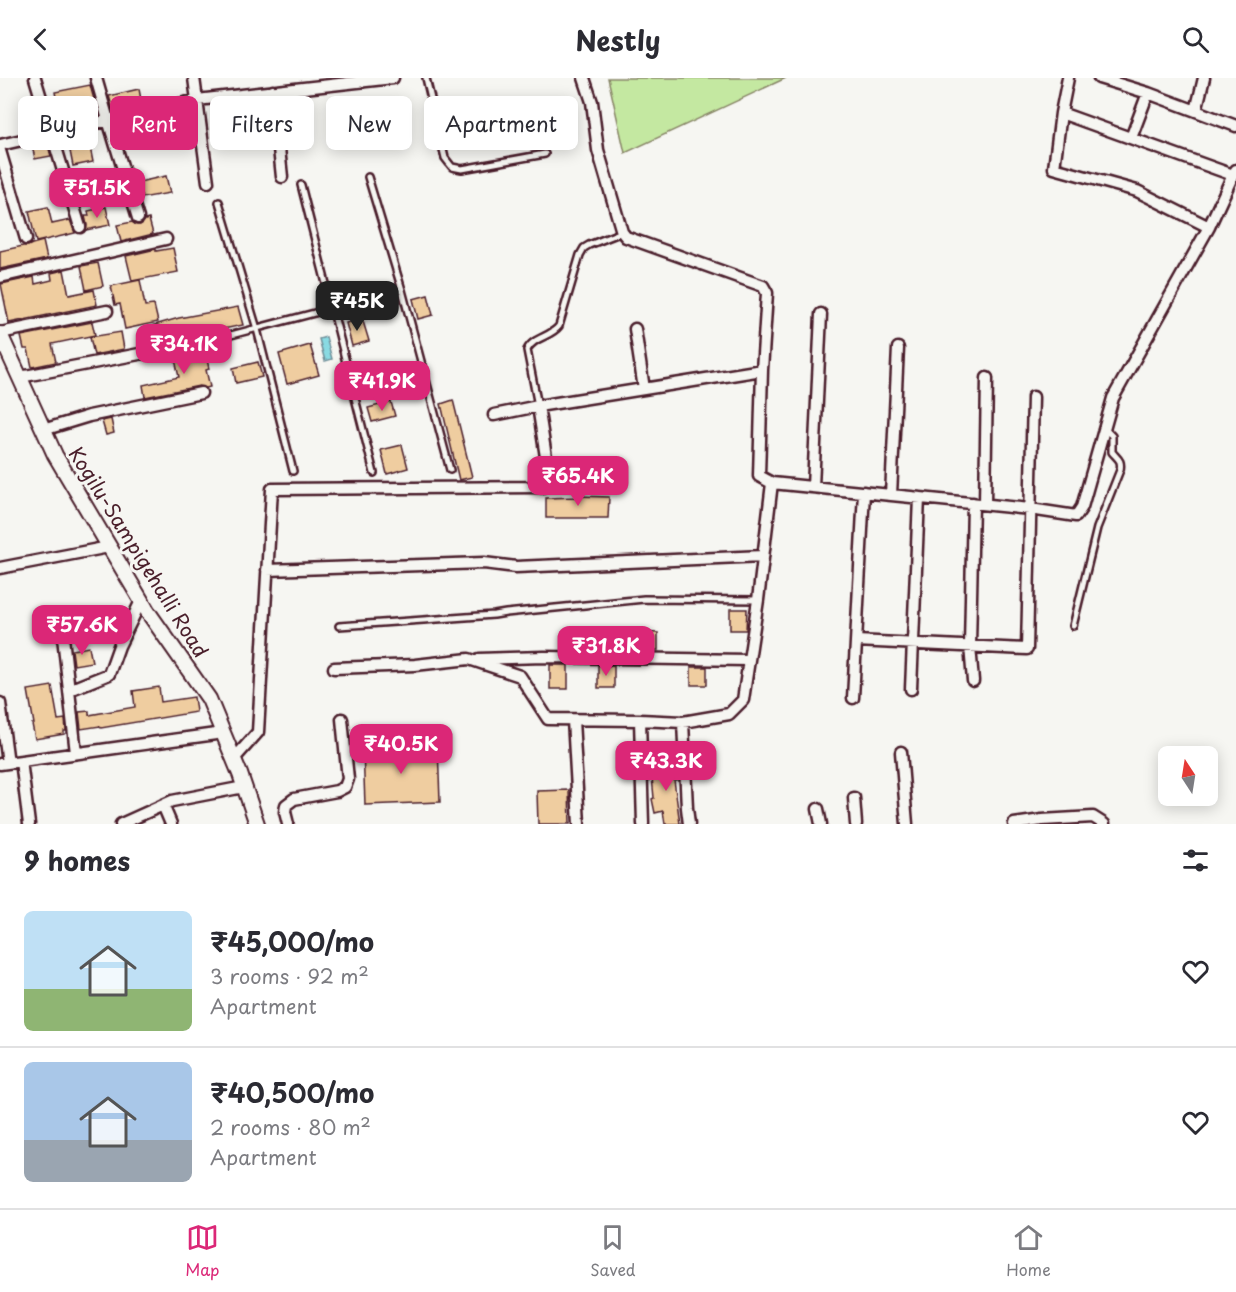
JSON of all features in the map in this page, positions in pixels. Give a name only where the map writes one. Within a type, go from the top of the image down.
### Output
[{"type":"street","points":[[35,78],[41,96]]},
{"type":"street","points":[[96,78],[138,218]]},
{"type":"street","points":[[194,78],[196,96]]},
{"type":"street","points":[[198,100],[273,92],[299,83],[393,78]]},
{"type":"street","points":[[584,78],[592,102],[598,150],[622,232],[626,237],[763,286],[767,293],[759,476],[772,483],[1030,508],[1076,516],[1082,507],[1110,405],[1209,227],[1235,172],[1061,113]]},
{"type":"street","points":[[1068,78],[1054,168],[1137,191],[1209,227]]},
{"type":"street","points":[[1100,78],[1114,80],[1236,126]]},
{"type":"street","points":[[1196,111],[1204,78]]},
{"type":"street","points":[[273,92],[282,177]]},
{"type":"street","points":[[1131,138],[1148,93]]},
{"type":"street","points":[[198,107],[208,182]]},
{"type":"street","points":[[98,122],[108,120]]},
{"type":"street","points":[[0,145],[18,141]]},
{"type":"street","points":[[57,150],[80,227]]},
{"type":"street","points":[[0,151],[26,239]]},
{"type":"street","points":[[0,277],[166,239]]},
{"type":"street","points":[[0,334],[107,310]]},
{"type":"street","points":[[813,487],[821,314]]},
{"type":"street","points":[[634,329],[644,389]]},
{"type":"street","name":"Kogilu-Sampigehalli Road","points":[[0,334],[55,455],[141,601],[209,699],[234,759],[257,824]]},
{"type":"street","points":[[20,378],[212,340]]},
{"type":"street","points":[[891,495],[898,348]]},
{"type":"street","points":[[494,415],[762,370]]},
{"type":"street","points":[[985,504],[987,378]]},
{"type":"street","points":[[44,430],[89,416],[201,393]]},
{"type":"street","points":[[856,641],[1027,649],[1033,397]]},
{"type":"street","points":[[234,759],[258,732],[272,489],[542,487],[547,484],[549,476],[538,406]]},
{"type":"street","points":[[469,659],[520,675],[548,720],[683,722],[729,714],[743,700],[772,483]]},
{"type":"street","points":[[853,698],[864,492]]},
{"type":"street","points":[[911,689],[918,498]]},
{"type":"street","points":[[973,503],[970,646],[973,681]]},
{"type":"street","points":[[0,568],[109,547]]},
{"type":"street","points":[[267,570],[484,563],[516,567],[763,556]]},
{"type":"street","points":[[69,690],[109,674],[119,646],[141,601]]},
{"type":"street","points":[[63,637],[76,753]]},
{"type":"street","points":[[334,668],[415,665],[469,659],[544,657],[748,660]]},
{"type":"street","points":[[0,703],[4,764],[223,733]]},
{"type":"street","points":[[288,824],[286,805],[294,799],[337,791],[345,787],[348,779],[342,719]]},
{"type":"street","points":[[573,720],[579,824]]},
{"type":"street","points":[[640,720],[643,824]]},
{"type":"street","points":[[683,722],[689,824]]},
{"type":"street","points":[[901,752],[907,824]]},
{"type":"street","points":[[21,761],[29,824]]},
{"type":"street","points":[[121,824],[172,801],[244,787]]},
{"type":"street","points":[[854,798],[856,824]]},
{"type":"street","points":[[163,805],[171,824]]},
{"type":"street","points":[[818,809],[821,824]]},
{"type":"street","points":[[1014,824],[1093,817],[1104,824]]},
{"type":"lane","points":[[426,78],[446,158],[452,167],[462,169],[545,154]]},
{"type":"lane","points":[[368,177],[402,290],[450,470]]},
{"type":"lane","points":[[301,185],[375,473]]},
{"type":"lane","points":[[219,202],[257,328],[293,471]]},
{"type":"lane","points":[[538,406],[527,350],[532,342],[555,331],[559,326],[584,248],[622,232]]},
{"type":"lane","points":[[212,340],[402,290]]},
{"type":"lane","points":[[1073,626],[1097,528],[1121,464],[1112,452],[1112,436],[1104,428]]},
{"type":"lane","points":[[339,627],[494,615],[644,599],[758,600]]},
{"type":"green space","points":[[608,78],[786,78],[625,153]]},
{"type":"water","points":[[326,337],[332,359],[325,361],[319,339]]},
{"type":"building","points":[[90,85],[93,96],[56,96],[55,92]]},
{"type":"building","points":[[139,89],[140,96],[110,96],[110,100],[109,96]]},
{"type":"building","points":[[33,150],[49,150],[51,156],[35,159]]},
{"type":"building","points":[[91,150],[93,162],[73,166],[70,151]]},
{"type":"building","points":[[166,176],[170,193],[142,198],[139,182]]},
{"type":"building","points":[[121,188],[124,199],[106,203],[104,192]]},
{"type":"building","points":[[48,207],[52,224],[70,220],[75,233],[36,242],[29,211]]},
{"type":"building","points":[[106,207],[110,225],[86,230],[85,216],[89,216],[88,211]]},
{"type":"building","points":[[149,219],[153,234],[121,242],[117,225],[132,222],[140,225]]},
{"type":"building","points":[[43,241],[47,259],[0,269],[0,251]]},
{"type":"building","points":[[173,248],[178,272],[132,281],[126,256],[156,249],[156,251]]},
{"type":"building","points":[[98,263],[103,286],[86,290],[81,266]]},
{"type":"building","points":[[64,270],[69,295],[94,290],[97,305],[9,323],[1,284],[34,277],[35,284],[52,280],[51,273]]},
{"type":"building","points":[[140,280],[145,306],[154,305],[158,322],[125,329],[120,304],[115,305],[111,286]]},
{"type":"building","points":[[428,295],[433,315],[418,319],[413,299]]},
{"type":"building","points":[[238,307],[243,325],[155,343],[151,326],[179,318]]},
{"type":"building","points":[[362,318],[369,341],[352,346],[346,323]]},
{"type":"building","points":[[92,322],[95,335],[52,344],[56,362],[32,367],[28,349],[24,349],[21,336]]},
{"type":"building","points":[[121,332],[124,349],[94,355],[90,337]]},
{"type":"building","points":[[310,345],[319,375],[287,384],[279,354]]},
{"type":"building","points":[[205,349],[210,387],[199,386],[145,397],[143,385],[179,377],[174,355]]},
{"type":"building","points":[[258,362],[262,377],[236,383],[233,368]]},
{"type":"building","points":[[453,400],[472,477],[459,480],[441,404]]},
{"type":"building","points":[[391,402],[395,416],[372,422],[368,408]]},
{"type":"building","points":[[111,419],[114,433],[106,435],[102,421]]},
{"type":"building","points":[[402,445],[408,468],[387,474],[381,450]]},
{"type":"building","points":[[609,497],[608,518],[546,518],[546,498]]},
{"type":"building","points":[[730,609],[747,609],[746,630],[730,630]]},
{"type":"building","points":[[637,632],[658,633],[658,650],[637,650]]},
{"type":"building","points":[[89,647],[92,662],[74,665],[72,650]]},
{"type":"building","points":[[550,665],[568,665],[568,689],[550,689]]},
{"type":"building","points":[[598,665],[614,666],[614,688],[598,688]]},
{"type":"building","points":[[691,667],[707,667],[707,685],[691,685]]},
{"type":"building","points":[[52,686],[58,720],[65,719],[66,731],[64,734],[35,739],[28,690]]},
{"type":"building","points":[[159,687],[161,702],[194,697],[196,712],[101,728],[100,726],[81,729],[79,712],[89,711],[89,715],[135,707],[133,691]]},
{"type":"building","points":[[438,746],[440,802],[365,805],[363,748]]},
{"type":"building","points":[[676,764],[677,780],[674,780],[680,824],[665,824],[663,811],[655,813],[652,799],[654,798],[651,766]]},
{"type":"building","points":[[569,790],[570,824],[538,824],[537,791]]}]
